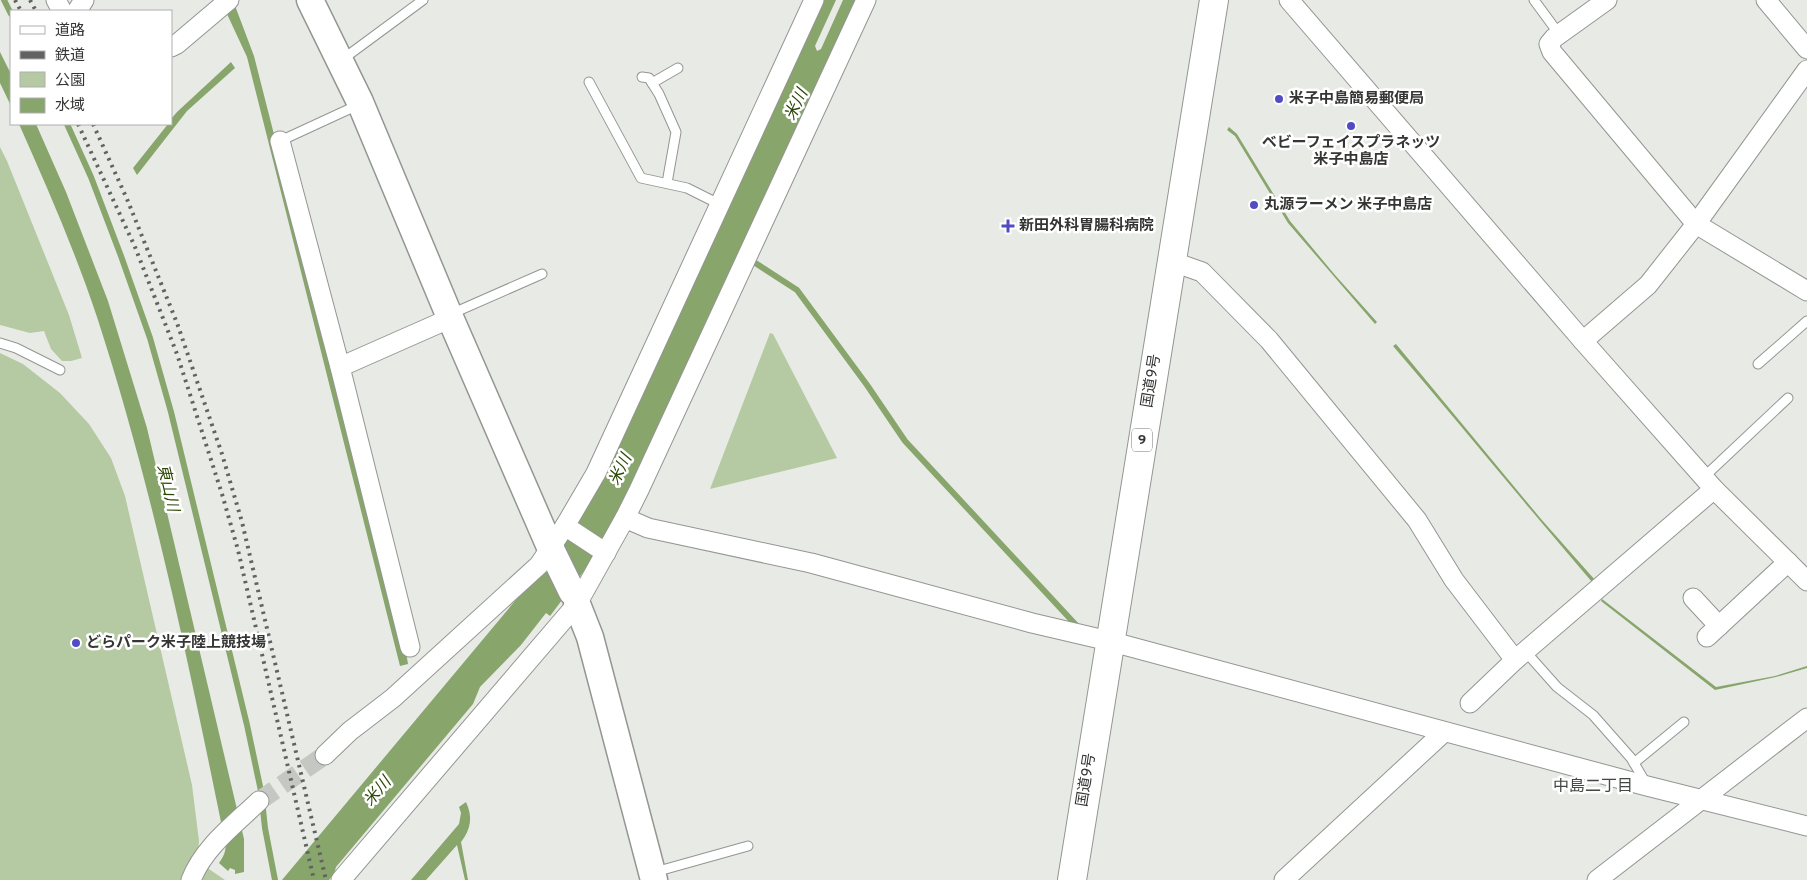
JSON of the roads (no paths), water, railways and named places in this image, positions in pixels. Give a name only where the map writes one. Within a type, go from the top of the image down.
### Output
[{"type":"highway","name":"国道9号","points":[[1072,880],[1109,641],[1214,0]]},
{"type":"street","points":[[310,0],[360,104],[450,317],[590,637],[653,877]]},
{"type":"street","points":[[325,755],[350,731],[393,698],[539,565],[568,528],[596,473],[812,0]]},
{"type":"street","points":[[345,878],[574,598],[625,518],[866,0]]},
{"type":"street","points":[[1289,0],[1583,341],[1709,483],[1807,581]]},
{"type":"street","points":[[1607,0],[1549,44],[1552,52],[1696,224],[1807,291]]},
{"type":"street","points":[[1766,0],[1807,49]]},
{"type":"street","points":[[172,46],[224,4]]},
{"type":"street","points":[[1583,341],[1648,285],[1696,224],[1807,70]]},
{"type":"street","points":[[280,141],[340,367],[410,647]]},
{"type":"street","points":[[1171,261],[1202,272],[1270,340],[1417,520],[1454,580],[1520,656]]},
{"type":"street","points":[[340,367],[450,317]]},
{"type":"street","points":[[1470,703],[1709,483]]},
{"type":"street","points":[[625,518],[648,528],[811,563],[1807,827]]},
{"type":"street","points":[[568,528],[603,551]]},
{"type":"street","points":[[1693,598],[1713,631],[1788,562]]},
{"type":"street","points":[[1596,880],[1807,718]]},
{"type":"street","points":[[1284,880],[1444,732]]},
{"type":"street","points":[[197,873],[211,846],[259,801]]},
{"type":"lane","points":[[340,62],[423,0]]},
{"type":"lane","points":[[1534,0],[1560,34]]},
{"type":"lane","points":[[652,83],[678,68]]},
{"type":"lane","points":[[642,77],[649,78],[659,94],[676,132],[667,184]]},
{"type":"lane","points":[[588,82],[641,178],[687,188],[720,204]]},
{"type":"lane","points":[[280,141],[360,104]]},
{"type":"lane","points":[[450,317],[542,274]]},
{"type":"lane","points":[[1758,364],[1807,320]]},
{"type":"lane","points":[[0,343],[16,348],[60,370]]},
{"type":"lane","points":[[1709,483],[1788,398]]},
{"type":"lane","points":[[1520,656],[1557,688],[1593,714],[1634,763],[1647,786]]},
{"type":"lane","points":[[1634,763],[1684,722]]},
{"type":"lane","points":[[653,877],[748,846]]},
{"type":"water","name":"米川","points":[[822,0],[836,0],[815,46],[817,51],[821,49],[843,0],[855,0],[773,181],[596,555],[550,616],[546,613],[521,645],[480,687],[473,704],[336,867],[334,874],[329,880],[282,880],[565,543],[588,503]]},
{"type":"water","points":[[234,3],[254,56],[408,664],[400,666],[247,57],[227,14]]},
{"type":"water","points":[[0,52],[10,72],[10,104],[0,83]]},
{"type":"water","points":[[231,62],[235,68],[187,111],[137,175],[133,168],[167,125],[172,125],[172,118]]},
{"type":"water","points":[[19,125],[36,125],[66,192],[108,301],[147,428],[244,839],[244,872],[235,874],[235,870],[230,868],[228,871],[219,863],[226,846],[225,837],[167,570],[134,443],[97,317],[60,219]]},
{"type":"water","points":[[1229,127],[1237,134],[1290,221],[1377,322],[1375,324],[1288,223],[1235,136],[1227,130]]},
{"type":"water","points":[[1396,344],[1541,519],[1595,580],[1592,582],[1542,523],[1393,346]]},
{"type":"water","points":[[1602,599],[1716,687],[1775,676],[1807,666],[1807,668],[1776,677],[1715,690],[1601,601]]},
{"type":"water","points":[[466,802],[470,813],[470,823],[461,842],[468,880],[465,880],[457,845],[426,880],[411,880],[459,824],[461,813],[459,807]]},
{"type":"waterway","points":[[4,0],[10,12]]},
{"type":"waterway","points":[[67,125],[91,177],[121,256],[150,338],[171,412],[247,725],[261,791],[265,828],[275,880]]},
{"type":"waterway","points":[[749,259],[797,290],[867,385],[905,441],[1076,625]]},
{"type":"tunnel","points":[[259,801],[325,755]]},
{"type":"railway","points":[[15,0],[20,10]]},
{"type":"railway","points":[[30,0],[35,10]]},
{"type":"railway","points":[[78,125],[135,247],[177,354],[222,494],[238,550],[314,880]]},
{"type":"railway","points":[[93,125],[127,199],[177,323],[222,454],[242,522],[326,880]]},
{"type":"place","name":"米子中島簡易郵便局","points":[[1279,99]]},
{"type":"place","name":"ベビーフェイスプラネッツ 米子中島店","points":[[1351,126]]},
{"type":"place","name":"丸源ラーメン 米子中島店","points":[[1254,205]]},
{"type":"place","name":"新田外科胃腸科病院","points":[[1008,226]]},
{"type":"place","name":"どらパーク米子陸上競技場","points":[[76,643]]},
{"type":"district","name":"中島二丁目","points":[[1593,787]]},
{"type":"water label","name":"東山川","points":[[167,488]]}]
